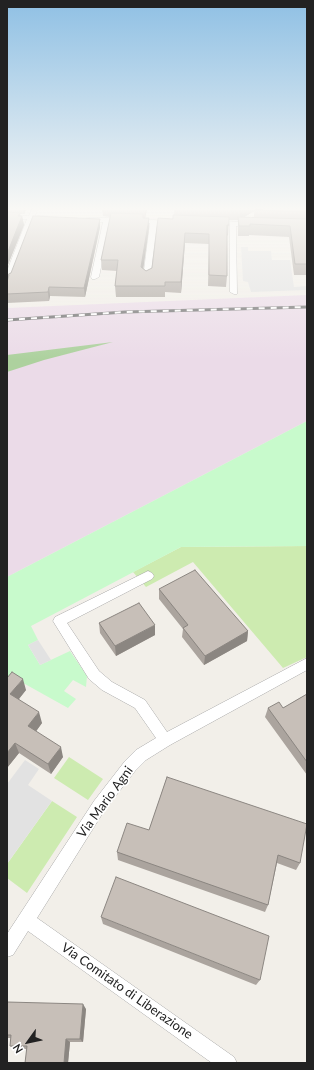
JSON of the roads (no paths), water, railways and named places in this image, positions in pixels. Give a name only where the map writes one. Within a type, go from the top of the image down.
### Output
[{"type":"street","points":[[7,281],[15,260]]},
{"type":"street","points":[[95,277],[99,260]]},
{"type":"street","points":[[147,278],[149,260]]},
{"type":"street","points":[[234,260],[234,292]]},
{"type":"street","points":[[148,576],[59,621],[94,675],[107,686],[140,704],[165,740]]},
{"type":"street","name":"Via Mario Agni","points":[[7,949],[99,806],[141,755],[165,740],[307,664]]},
{"type":"street","name":"Via Comitato di Liberazione","points":[[26,920],[228,1063]]},
{"type":"railway","points":[[7,320],[125,312],[307,307]]}]
